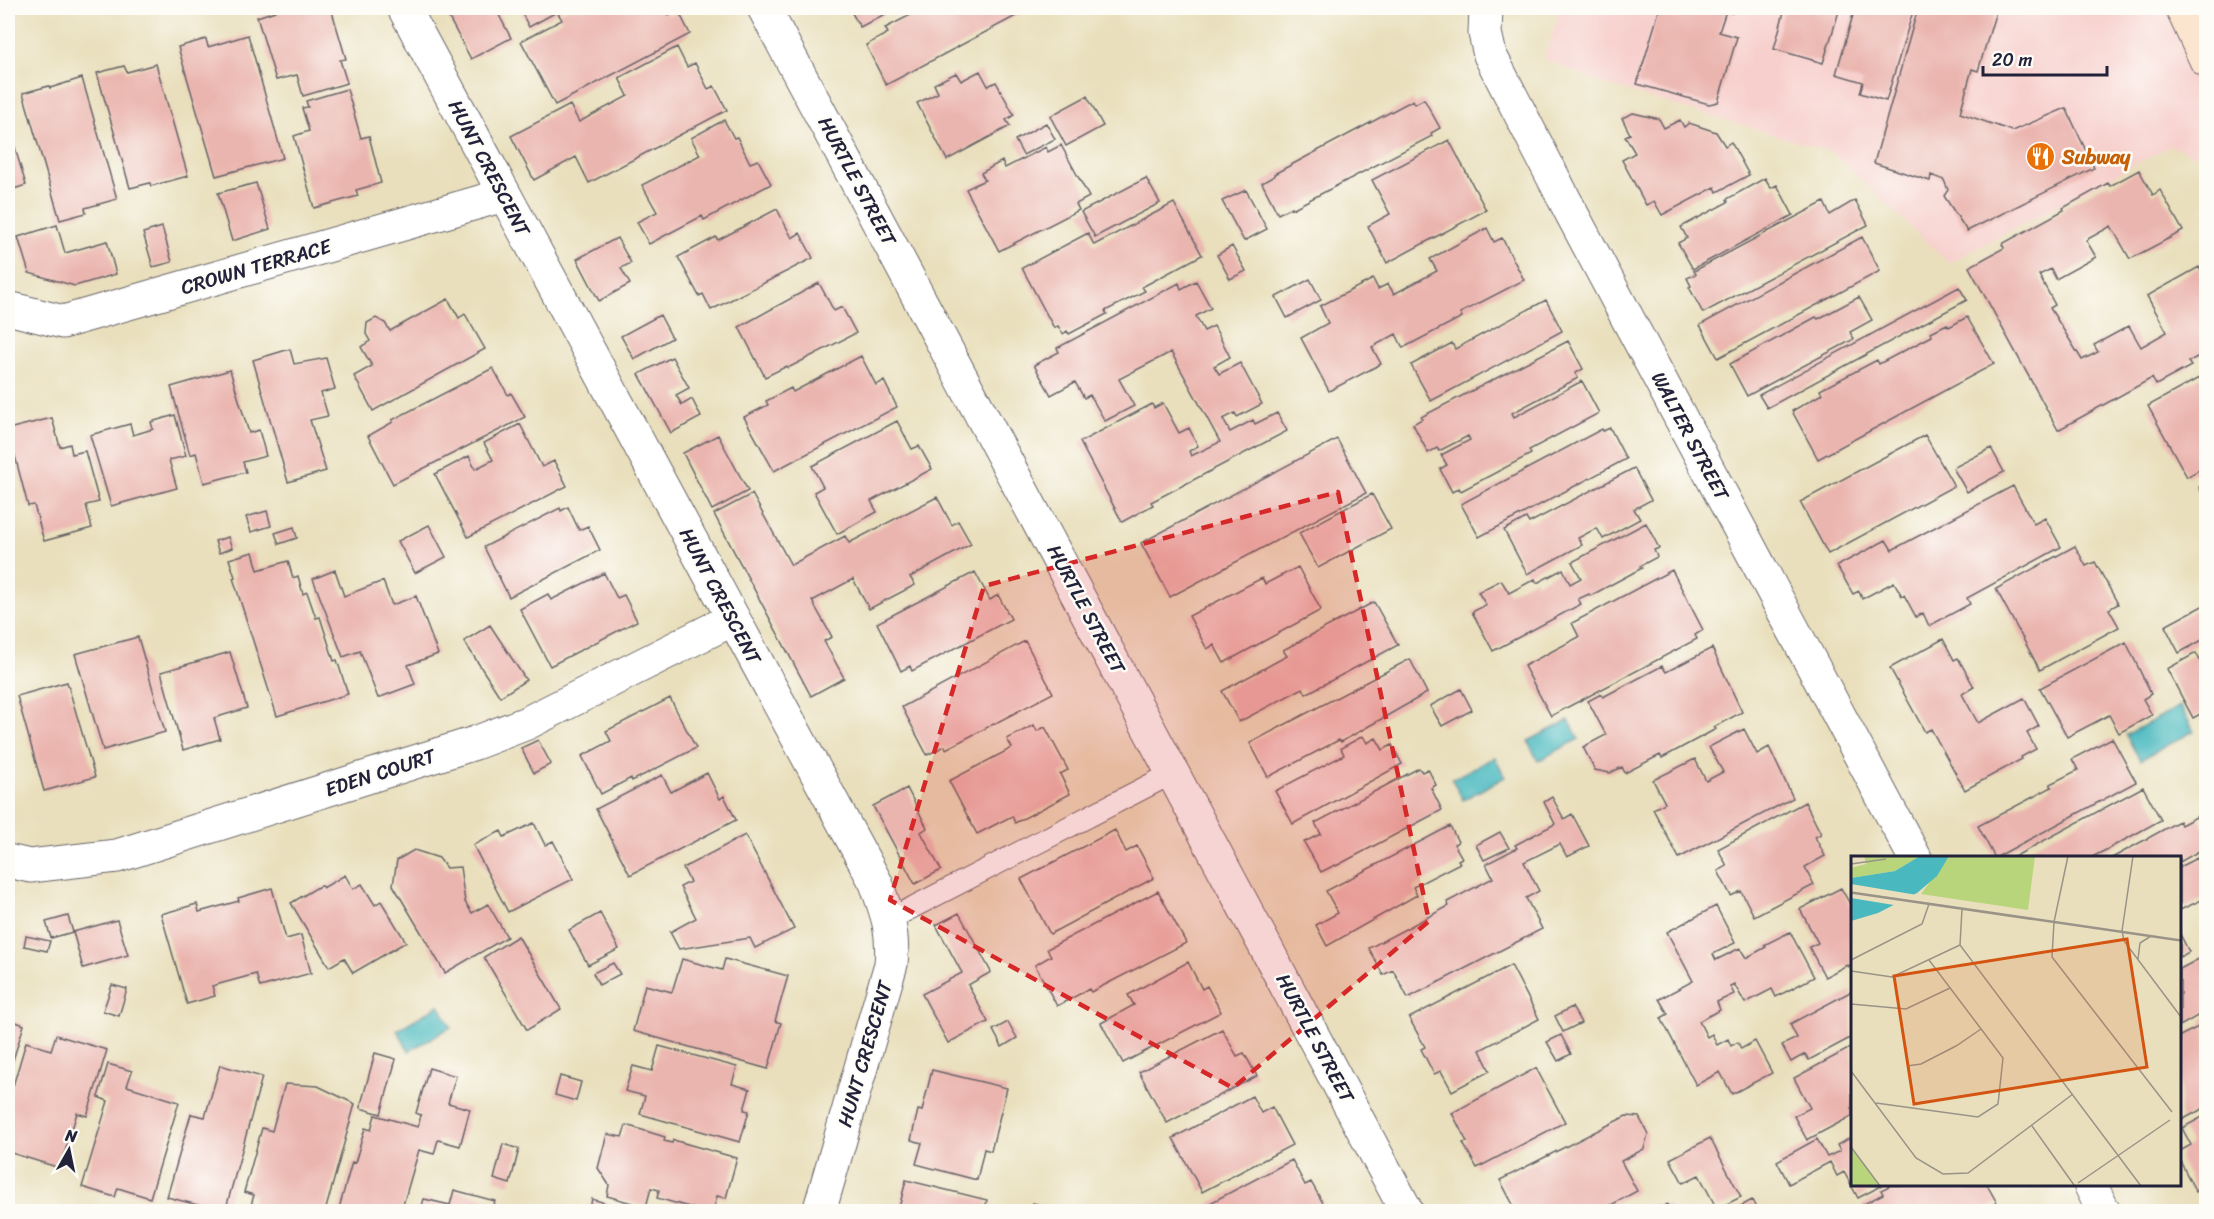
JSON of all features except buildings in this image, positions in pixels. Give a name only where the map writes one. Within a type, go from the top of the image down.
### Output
[{"type":"main road","points":[[2182,8],[2206,60]]},
{"type":"street","name":"HUNT CRESCENT","points":[[404,8],[876,883],[890,919],[893,942],[891,964],[819,1212]]},
{"type":"street","name":"HURTLE STREET","points":[[764,8],[1407,1212]]},
{"type":"street","name":"WALTER STREET","points":[[1486,8],[1485,33],[1490,56],[1914,856]]},
{"type":"street","name":"CROWN TERRACE","points":[[8,308],[63,322],[504,195]]},
{"type":"street","name":"EDEN COURT","points":[[8,861],[30,866],[117,856],[475,743],[527,723],[733,619]]},
{"type":"street","points":[[2091,1186],[2104,1212]]},
{"type":"lane","points":[[890,919],[1173,773]]},
{"type":"highlighted area","points":[[1338,492],[1429,921],[1233,1088],[890,900],[984,586]]},
{"type":"shaded area","points":[[1561,8],[2206,8],[2206,158],[2170,146],[1949,263],[1832,152],[1606,85],[1544,59]]},
{"type":"water","points":[[2180,706],[2194,731],[2140,760],[2126,735]]},
{"type":"water","points":[[1569,720],[1579,739],[1538,761],[1528,741]]},
{"type":"water","points":[[1495,757],[1505,777],[1463,800],[1452,779]]},
{"type":"water","points":[[439,1005],[451,1027],[409,1051],[397,1030]]},
{"type":"place","name":"Subway","points":[[2041,157]]}]
